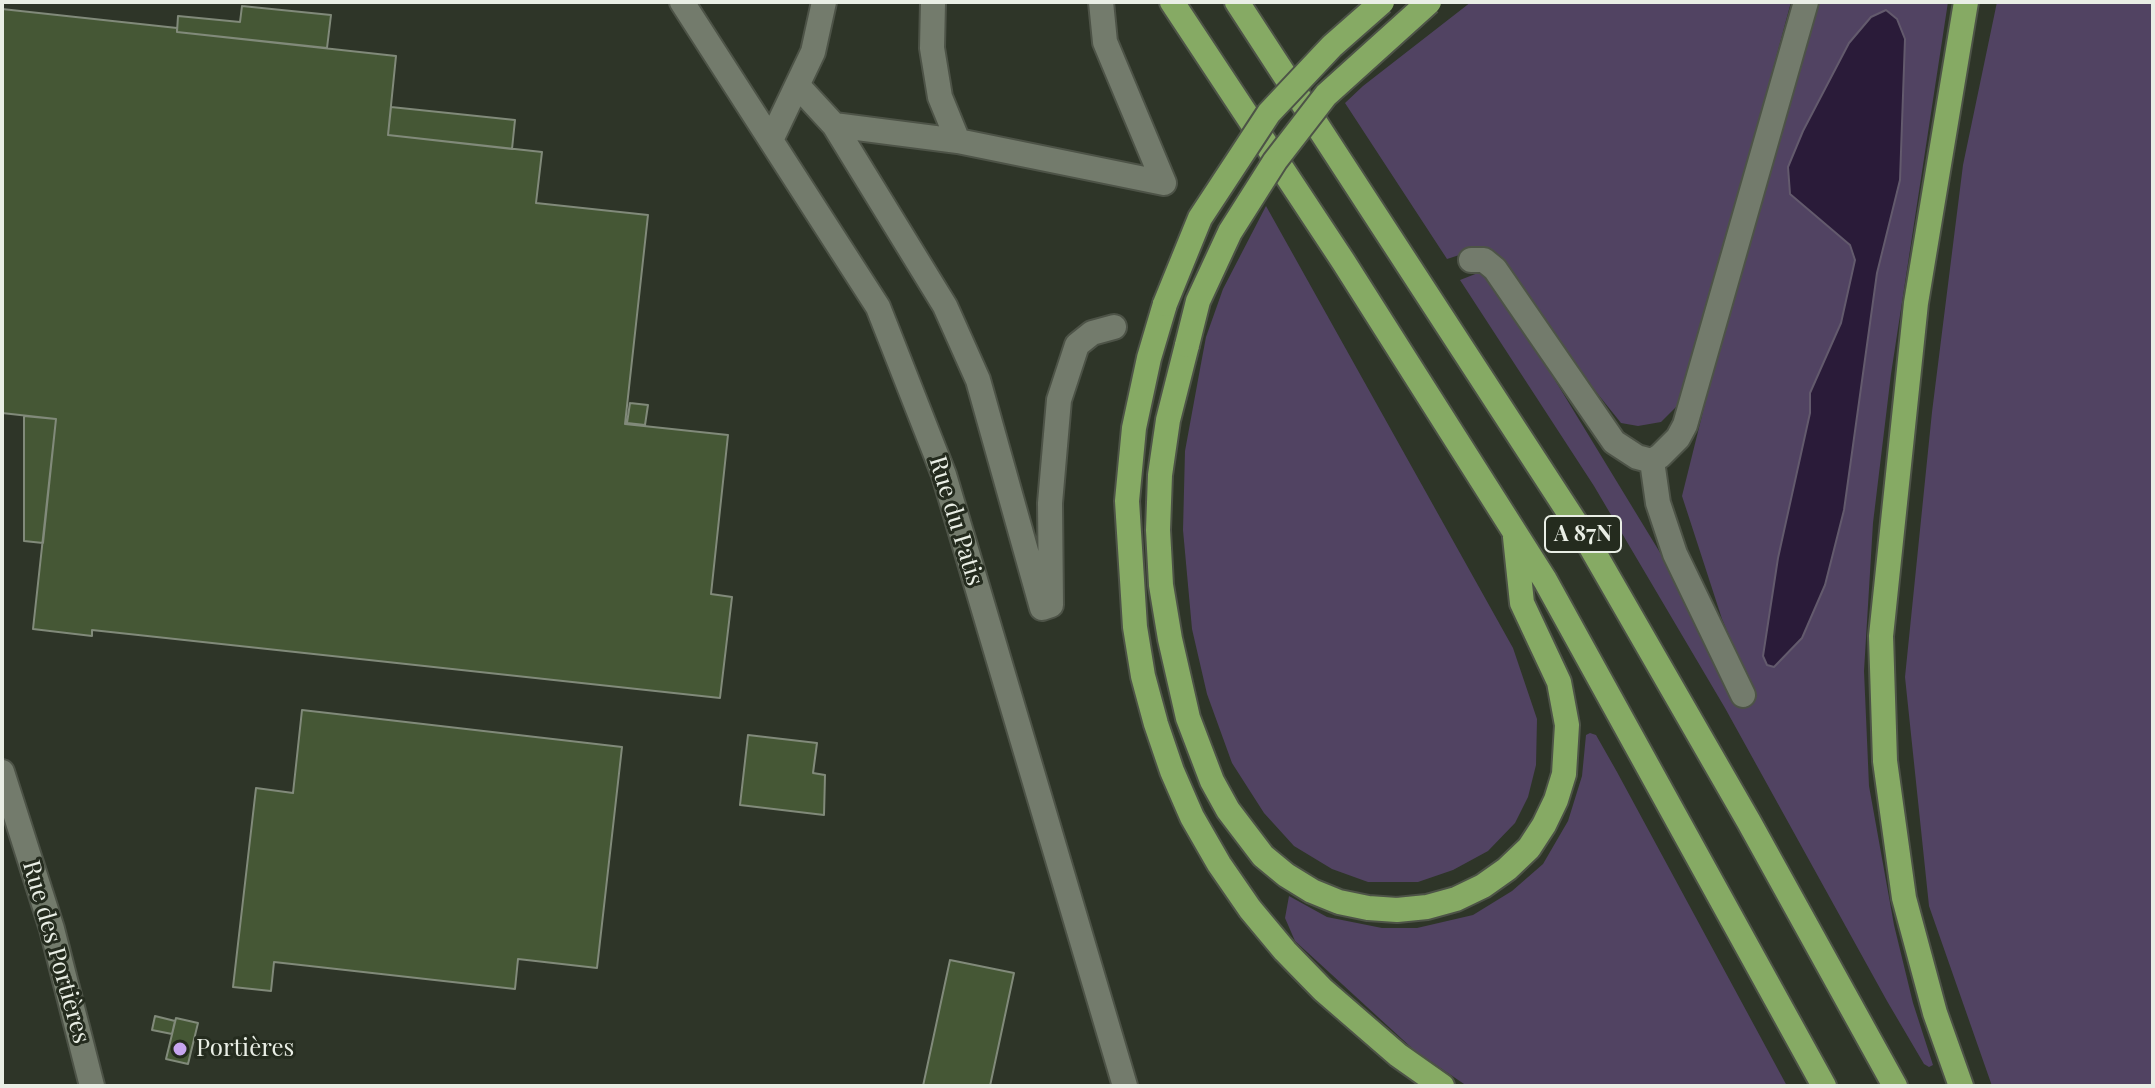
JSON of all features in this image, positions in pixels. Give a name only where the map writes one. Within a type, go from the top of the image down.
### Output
[{"type":"highway","name":"A 87N","points":[[1172,2],[1343,261],[1560,607],[1824,1086]]},
{"type":"highway","name":"A 87N","points":[[1237,2],[1588,542],[1749,822],[1895,1086]]},
{"type":"highway","points":[[1382,2],[1332,46],[1269,113],[1200,218],[1165,304],[1149,358],[1134,428],[1127,501],[1135,627],[1143,676],[1168,760],[1192,817],[1250,909],[1285,951],[1323,990],[1398,1055],[1442,1086]]},
{"type":"highway","points":[[1429,2],[1326,95],[1275,161],[1230,232],[1198,301],[1168,420],[1160,475],[1158,530],[1161,585],[1188,718],[1212,781],[1228,810],[1263,856],[1312,891],[1339,902],[1368,908],[1412,908],[1456,899],[1483,886],[1507,869],[1529,848],[1544,825],[1564,774],[1567,725],[1559,682],[1522,603],[1514,531]]},
{"type":"highway","points":[[1961,1086],[1935,1013],[1904,898],[1885,761],[1881,636],[1916,303],[1966,2]]},
{"type":"street","name":"Rue du Patis","points":[[682,2],[878,307],[944,475],[1125,1086]]},
{"type":"street","points":[[771,140],[813,52],[824,2]]},
{"type":"street","points":[[933,2],[932,48],[940,97],[958,141]]},
{"type":"street","points":[[834,125],[958,141],[1164,183],[1105,42],[1101,2]]},
{"type":"street","points":[[1471,260],[1484,260],[1495,269],[1614,442],[1637,457],[1652,461],[1668,450],[1685,425],[1806,2]]},
{"type":"street","points":[[798,86],[834,125],[945,306],[978,380],[1042,608],[1051,605],[1050,503],[1059,400],[1077,345],[1092,333],[1114,327]]},
{"type":"street","points":[[1652,461],[1658,503],[1675,554],[1743,695]]},
{"type":"street","name":"Rue des Portières","points":[[2,772],[13,832],[52,929],[92,1086]]},
{"type":"shaded area","points":[[1471,2],[1791,2],[1684,399],[1661,422],[1638,426],[1621,423],[1481,248],[1447,259],[1345,103]]},
{"type":"shaded area","points":[[1813,2],[1948,2],[1891,374],[1873,523],[1864,671],[1869,786],[1894,925],[1913,1003],[1933,1065],[1929,1067],[1924,1064],[1887,1001],[1725,708],[1594,486],[1460,280],[1483,271],[1494,280],[1681,587],[1751,686],[1722,619],[1682,496],[1726,319]]},
{"type":"shaded area","points":[[1997,2],[2153,2],[2153,1086],[1992,1086],[1929,906],[1905,677],[1932,412],[1963,165]]},
{"type":"shaded area","points":[[1886,10],[1897,19],[1905,39],[1900,180],[1877,273],[1844,510],[1825,585],[1802,638],[1774,667],[1767,665],[1763,656],[1778,558],[1810,413],[1810,393],[1841,323],[1855,260],[1850,245],[1790,194],[1788,167],[1803,131],[1849,43],[1871,17]]},
{"type":"shaded area","points":[[1266,206],[1513,648],[1537,719],[1536,765],[1528,797],[1515,823],[1488,851],[1453,870],[1418,882],[1368,882],[1332,869],[1294,846],[1264,813],[1232,763],[1207,694],[1192,629],[1183,530],[1185,451],[1206,337],[1223,289]]},
{"type":"shaded area","points":[[1586,735],[1596,735],[1617,772],[1787,1086],[1467,1086],[1414,1050],[1295,941],[1285,918],[1289,896],[1327,917],[1382,928],[1417,928],[1473,915],[1512,891],[1543,864],[1568,821],[1582,776]]},
{"type":"building","points":[[242,6],[331,15],[327,48],[177,32],[178,16],[240,22]]},
{"type":"building","points":[[2,9],[396,56],[388,135],[542,152],[536,203],[648,215],[625,424],[728,435],[711,594],[732,597],[720,698],[92,630],[92,636],[33,629],[56,419],[2,413]]},
{"type":"building","points":[[391,107],[515,120],[512,149],[388,135]]},
{"type":"building","points":[[630,403],[648,405],[645,425],[627,423]]},
{"type":"building","points":[[24,416],[56,419],[43,543],[24,541]]},
{"type":"building","points":[[302,710],[622,747],[597,968],[518,959],[515,989],[274,962],[271,991],[233,987],[256,788],[293,793]]},
{"type":"building","points":[[748,735],[817,743],[813,773],[825,775],[824,815],[740,805]]},
{"type":"building","points":[[950,960],[1014,973],[990,1086],[923,1086]]},
{"type":"building","points":[[155,1016],[175,1021],[172,1034],[152,1030]]},
{"type":"building","name":"Portières","points":[[176,1018],[198,1023],[188,1064],[166,1059]]},
{"type":"place","name":"Portières","points":[[180,1049]]}]
